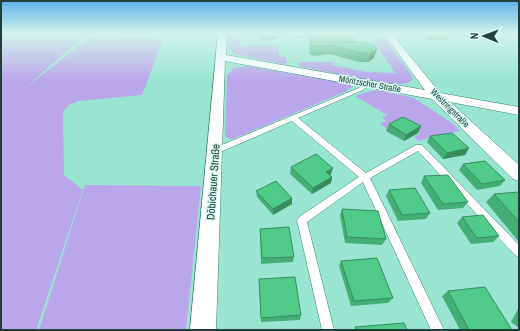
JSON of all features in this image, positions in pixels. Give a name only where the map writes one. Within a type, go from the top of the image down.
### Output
[{"type":"street","name":"Döbichauer Straße","points":[[203,330],[221,49]]},
{"type":"street","name":"Westringstraße","points":[[400,49],[435,95],[519,174]]},
{"type":"street","name":"Möritzscher Straße","points":[[221,57],[519,111]]},
{"type":"lane","points":[[215,151],[361,89],[365,83]]},
{"type":"lane","points":[[293,118],[365,177],[438,330]]},
{"type":"lane","points":[[328,330],[302,220],[365,177],[419,148],[519,252]]},
{"type":"shaded area","points":[[1,49],[69,49],[24,89],[74,49],[159,49],[142,95],[79,101],[69,105],[63,112],[64,175],[83,190],[36,330],[1,330]]},
{"type":"shaded area","points":[[230,49],[278,49],[279,56],[286,57],[287,63],[284,64],[235,54]]},
{"type":"shaded area","points":[[379,49],[393,49],[413,79],[408,83],[383,83],[298,66],[300,62],[334,62],[332,65],[367,72],[395,73]]},
{"type":"shaded area","points":[[246,66],[350,84],[352,87],[347,91],[233,139],[229,139],[225,136],[227,75],[234,68]]},
{"type":"shaded area","points":[[379,90],[414,98],[452,123],[460,131],[418,141],[414,137],[420,133],[419,131],[402,121],[387,129],[380,124],[386,121],[382,118],[387,115],[355,96]]},
{"type":"shaded area","points":[[85,185],[201,186],[186,330],[39,330]]},
{"type":"building","points":[[348,49],[376,49],[370,53],[361,53]]},
{"type":"building","points":[[403,117],[421,126],[406,135],[389,124]]},
{"type":"building","points":[[452,133],[469,148],[447,153],[430,136]]},
{"type":"building","points":[[316,154],[333,168],[326,172],[332,177],[313,188],[291,167]]},
{"type":"building","points":[[485,161],[505,180],[482,184],[463,164]]},
{"type":"building","points":[[448,175],[468,202],[443,204],[424,176]]},
{"type":"building","points":[[276,181],[292,198],[273,209],[256,191]]},
{"type":"building","points":[[415,188],[430,213],[402,215],[389,190]]},
{"type":"building","points":[[519,192],[519,222],[494,194]]},
{"type":"building","points":[[342,209],[378,211],[386,239],[347,237]]},
{"type":"building","points":[[483,215],[499,236],[477,238],[462,217]]},
{"type":"building","points":[[289,227],[294,257],[262,258],[260,229]]},
{"type":"building","points":[[377,258],[393,298],[354,301],[341,261]]},
{"type":"building","points":[[295,277],[301,315],[261,318],[259,279]]},
{"type":"building","points":[[485,287],[512,330],[469,330],[448,291]]},
{"type":"building","points":[[404,323],[407,330],[356,330],[355,327]]}]
